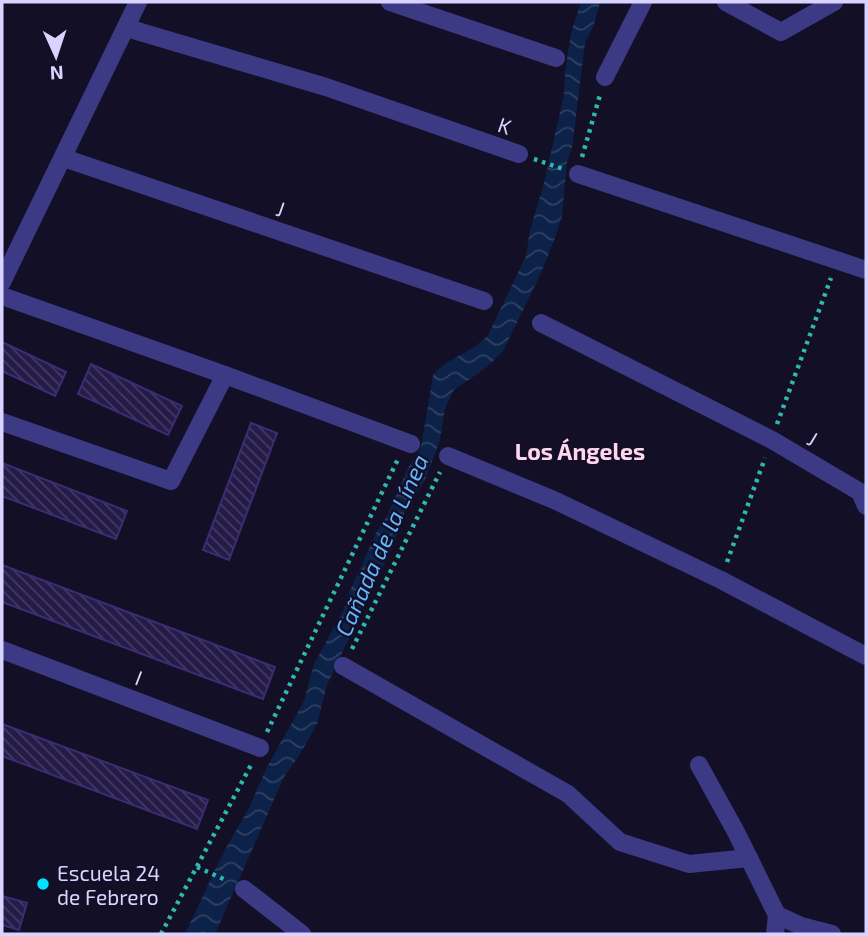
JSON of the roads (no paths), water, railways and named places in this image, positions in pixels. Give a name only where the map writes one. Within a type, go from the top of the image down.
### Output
[{"type":"street","points":[[2,282],[138,2]]},
{"type":"street","points":[[390,2],[556,58]]},
{"type":"street","points":[[605,77],[643,2]]},
{"type":"street","points":[[726,2],[781,32],[834,2]]},
{"type":"street","name":"K","points":[[127,28],[326,87],[519,154]]},
{"type":"street","name":"J","points":[[64,158],[484,301]]},
{"type":"street","points":[[578,174],[866,270]]},
{"type":"street","points":[[2,296],[409,444]]},
{"type":"street","name":"J","points":[[541,323],[772,440],[860,492],[866,506]]},
{"type":"street","points":[[2,422],[171,481],[225,375]]},
{"type":"street","points":[[448,456],[566,506],[721,580],[866,656]]},
{"type":"street","name":"I","points":[[2,650],[260,748]]},
{"type":"street","points":[[343,666],[568,794],[620,842],[689,864],[749,858]]},
{"type":"street","points":[[699,765],[776,915],[775,934]]},
{"type":"street","points":[[244,889],[302,934]]},
{"type":"street","points":[[776,915],[801,926],[832,934]]},
{"type":"water","name":"Cañada de la Línea","points":[[581,2],[600,2],[594,25],[585,43],[572,148],[567,162],[562,216],[541,273],[503,351],[487,367],[454,390],[445,408],[440,440],[425,480],[404,514],[396,539],[327,685],[317,724],[284,777],[215,934],[185,934],[222,855],[304,701],[314,664],[343,611],[376,533],[421,447],[433,375],[488,335],[526,256],[564,95],[571,33]]},
{"type":"place","name":"Escuela 24 de Febrero","points":[[43,884]]},
{"type":"district","name":"Los Ángeles","points":[[580,451]]}]
